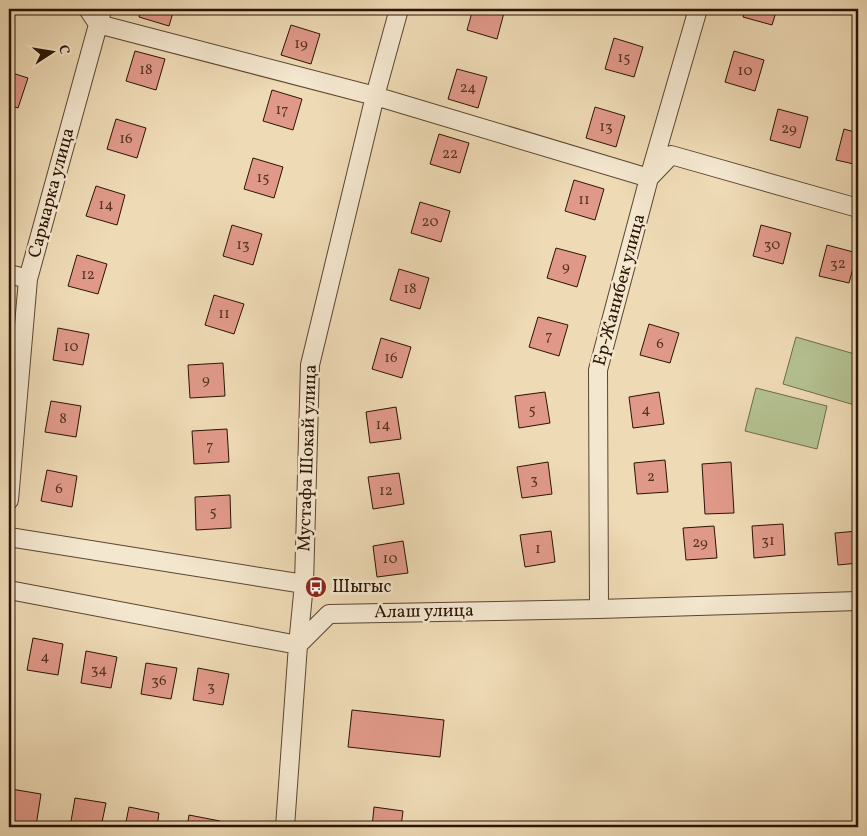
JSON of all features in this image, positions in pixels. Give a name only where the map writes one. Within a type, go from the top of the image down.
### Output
[{"type":"street","points":[[88,9],[100,16],[649,178],[671,155],[858,208]]},
{"type":"street","name":"Мустафа Шокай улица","points":[[285,827],[304,584],[310,365],[375,96],[399,9]]},
{"type":"street","name":"Ер-Жанибек улица","points":[[599,609],[598,370],[649,178],[698,9]]},
{"type":"street","name":"Сарыарка улица","points":[[9,500],[28,279],[100,16]]},
{"type":"street","points":[[9,274],[28,279]]},
{"type":"street","points":[[9,537],[304,584]]},
{"type":"street","points":[[9,590],[298,645]]},
{"type":"street","name":"Алаш улица","points":[[298,645],[329,614],[599,609],[858,601]]},
{"type":"green space","points":[[796,337],[858,355],[858,406],[783,384]]},
{"type":"green space","points":[[756,388],[827,406],[817,449],[745,431]]},
{"type":"building","points":[[141,9],[174,9],[169,26],[139,17]]},
{"type":"building","points":[[473,9],[505,9],[497,39],[467,30]]},
{"type":"building","points":[[745,9],[777,9],[772,25],[743,17]]},
{"type":"building","points":[[291,25],[320,34],[311,64],[281,55]]},
{"type":"building","points":[[614,38],[643,47],[634,77],[605,69]]},
{"type":"building","points":[[135,51],[165,59],[156,90],[126,81]]},
{"type":"building","points":[[734,51],[764,60],[755,91],[725,82]]},
{"type":"building","points":[[457,69],[487,77],[478,108],[448,99]]},
{"type":"building","points":[[9,72],[28,78],[18,108],[9,105]]},
{"type":"building","points":[[272,90],[302,99],[293,130],[263,121]]},
{"type":"building","points":[[595,107],[625,116],[616,147],[586,138]]},
{"type":"building","points":[[778,109],[808,117],[800,148],[770,140]]},
{"type":"building","points":[[116,119],[146,128],[137,158],[107,149]]},
{"type":"building","points":[[844,129],[858,133],[858,165],[836,160]]},
{"type":"building","points":[[439,134],[469,143],[460,173],[430,164]]},
{"type":"building","points":[[253,158],[283,167],[274,198],[244,189]]},
{"type":"building","points":[[574,180],[604,189],[595,220],[565,211]]},
{"type":"building","points":[[96,186],[125,195],[117,225],[86,216]]},
{"type":"building","points":[[420,202],[450,211],[441,242],[411,233]]},
{"type":"building","points":[[232,225],[262,234],[253,265],[223,256]]},
{"type":"building","points":[[761,225],[791,233],[783,264],[753,256]]},
{"type":"building","points":[[827,245],[857,253],[849,283],[819,276]]},
{"type":"building","points":[[556,248],[586,256],[577,287],[547,278]]},
{"type":"building","points":[[77,255],[107,264],[98,294],[68,286]]},
{"type":"building","points":[[399,269],[429,278],[420,309],[390,300]]},
{"type":"building","points":[[214,295],[244,304],[234,334],[205,325]]},
{"type":"building","points":[[538,317],[568,325],[559,356],[529,347]]},
{"type":"building","points":[[649,324],[679,333],[670,363],[640,355]]},
{"type":"building","points":[[58,328],[89,334],[83,365],[53,360]]},
{"type":"building","points":[[381,338],[411,347],[402,378],[372,369]]},
{"type":"building","points":[[223,363],[225,396],[190,398],[188,365]]},
{"type":"building","points":[[545,392],[550,423],[519,428],[515,396]]},
{"type":"building","points":[[659,392],[664,424],[633,428],[629,397]]},
{"type":"building","points":[[51,401],[81,406],[76,437],[45,432]]},
{"type":"building","points":[[396,407],[401,439],[370,443],[366,412]]},
{"type":"building","points":[[227,429],[229,462],[194,464],[192,431]]},
{"type":"building","points":[[665,460],[668,492],[637,494],[634,463]]},
{"type":"building","points":[[548,462],[552,494],[522,498],[517,467]]},
{"type":"building","points":[[731,462],[734,513],[705,514],[702,464]]},
{"type":"building","points":[[47,470],[77,476],[72,507],[41,501]]},
{"type":"building","points":[[399,473],[404,504],[373,509],[368,477]]},
{"type":"building","points":[[230,495],[231,528],[196,530],[195,497]]},
{"type":"building","points":[[783,524],[785,555],[754,558],[752,526]]},
{"type":"building","points":[[714,526],[717,558],[686,560],[683,528]]},
{"type":"building","points":[[551,531],[555,562],[525,567],[520,535]]},
{"type":"building","points":[[858,531],[858,563],[838,565],[835,533]]},
{"type":"building","points":[[403,541],[408,573],[377,577],[373,546]]},
{"type":"building","points":[[33,638],[63,644],[58,675],[27,670]]},
{"type":"building","points":[[86,651],[117,657],[111,688],[81,683]]},
{"type":"building","points":[[146,663],[177,668],[171,699],[141,694]]},
{"type":"building","points":[[198,668],[229,674],[223,705],[193,700]]},
{"type":"building","points":[[352,710],[444,720],[440,757],[348,747]]},
{"type":"building","points":[[11,789],[41,794],[36,826],[9,821]]},
{"type":"building","points":[[75,798],[106,803],[101,827],[70,827]]},
{"type":"building","points":[[129,807],[159,813],[157,827],[125,827]]},
{"type":"building","points":[[374,807],[403,811],[401,827],[372,827]]},
{"type":"building","points":[[189,815],[220,821],[219,827],[187,827]]},
{"type":"place","name":"Шыгыс","points":[[316,587]]}]
